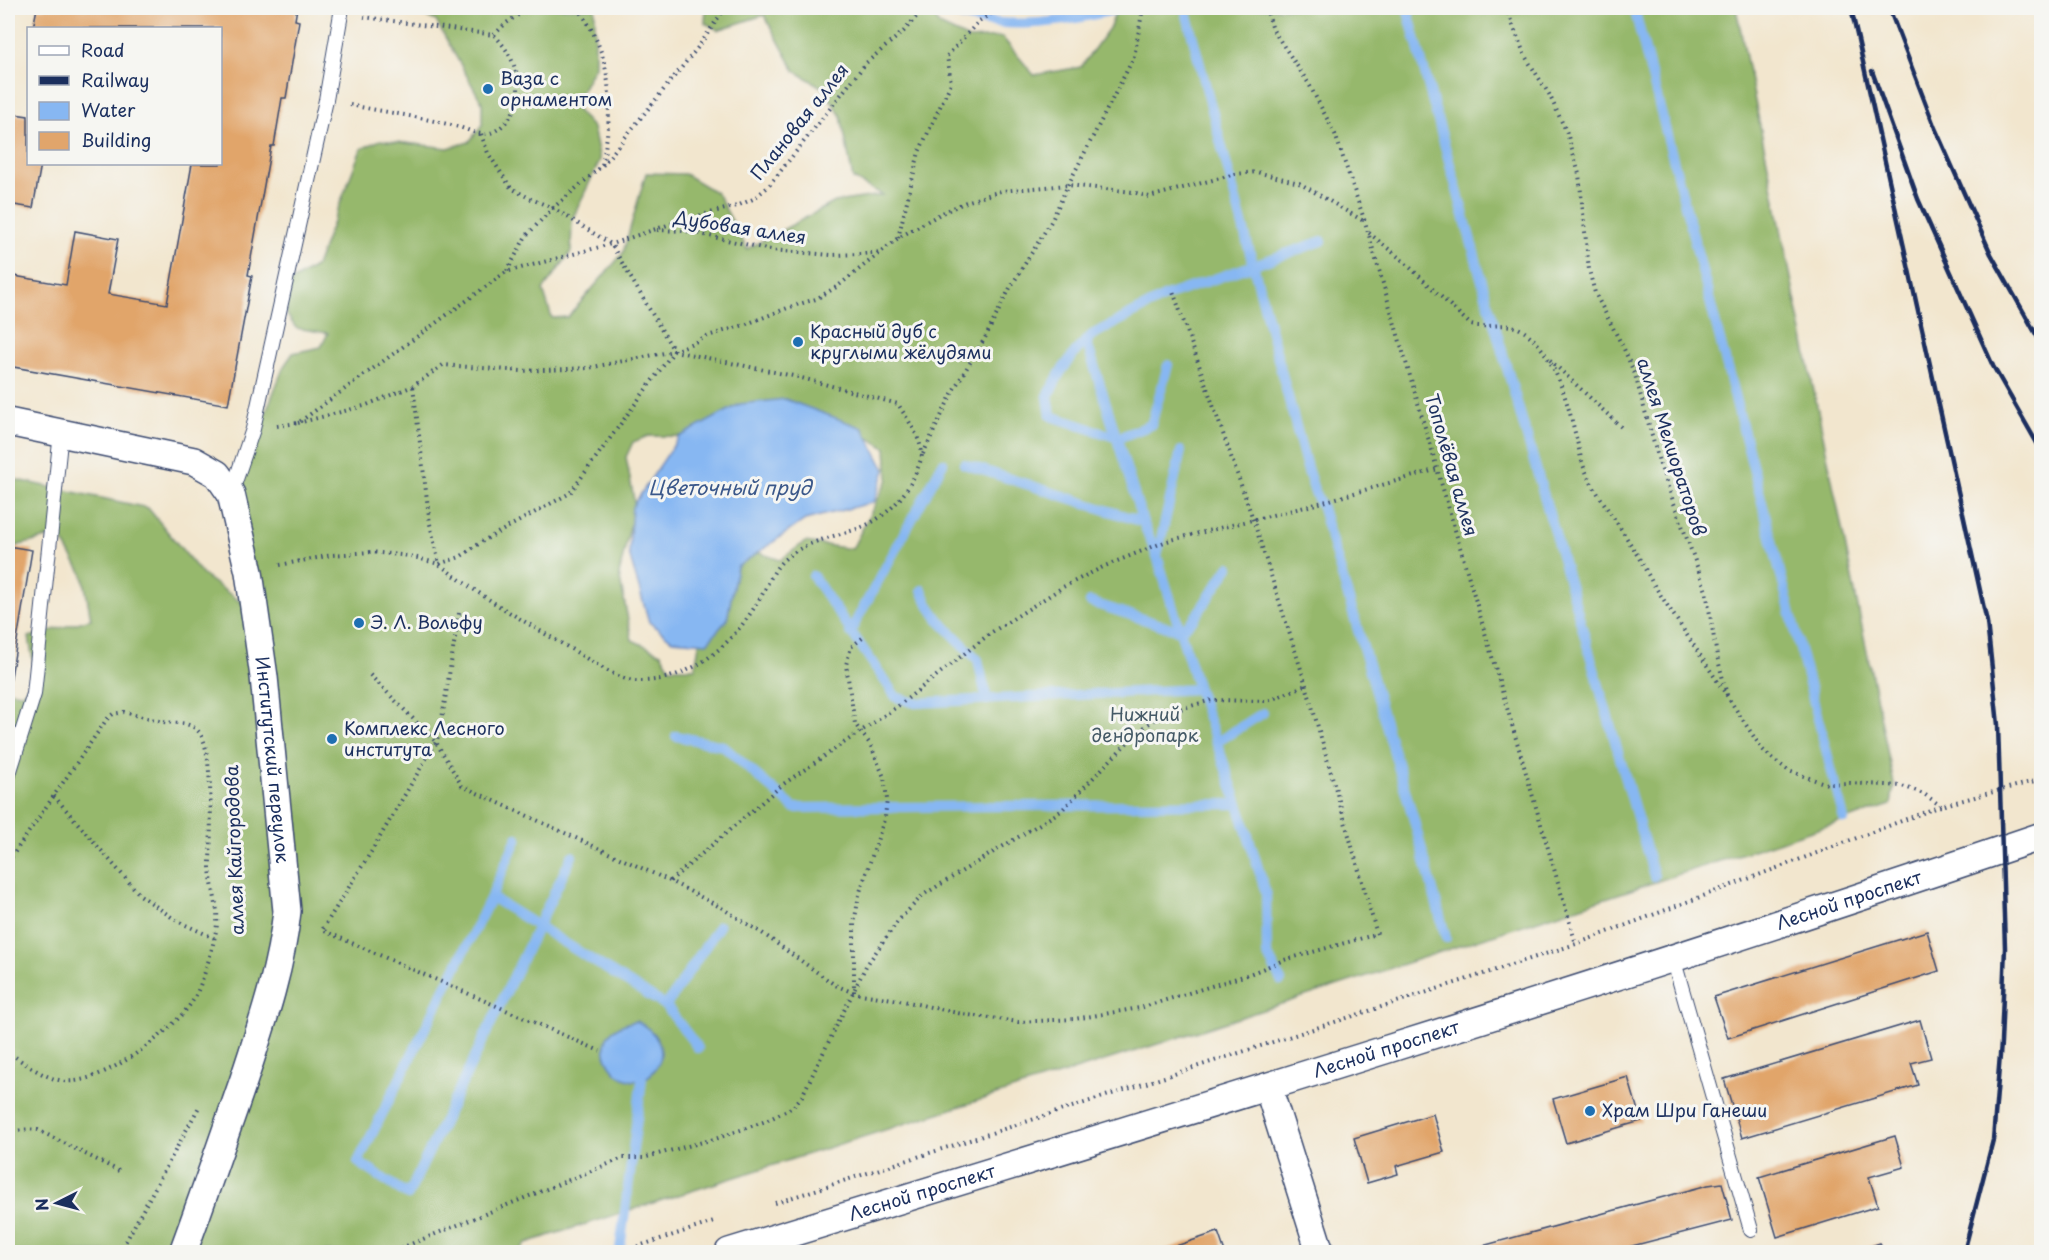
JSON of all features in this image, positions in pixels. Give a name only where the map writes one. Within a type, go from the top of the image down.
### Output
[{"type":"street","name":"Институтский переулок","points":[[8,423],[194,461],[217,474],[231,494],[249,572],[276,784],[287,911],[277,973],[261,1030],[183,1252]]},
{"type":"street","name":"Лесной проспект","points":[[729,1252],[1268,1087],[1673,958],[2042,836]]},
{"type":"street","points":[[1268,1087],[1320,1252]]},
{"type":"lane","points":[[231,494],[253,429],[326,100],[342,10]]},
{"type":"lane","points":[[8,777],[34,694],[61,432]]},
{"type":"lane","points":[[1673,958],[1751,1230]]},
{"type":"path","points":[[494,35],[528,8]]},
{"type":"path","points":[[578,8],[596,35],[607,75],[609,132],[602,166]]},
{"type":"path","points":[[298,423],[506,272],[526,236],[553,208],[602,166],[699,46],[725,8]]},
{"type":"path","name":"Плановая аллея","points":[[506,272],[611,244],[654,229],[737,206],[753,199],[768,187],[866,63],[903,32],[921,8]]},
{"type":"path","points":[[898,238],[918,152],[951,82],[947,56],[979,21],[1000,8]]},
{"type":"path","points":[[249,572],[332,555],[370,552],[410,556],[439,564],[492,603],[589,659],[634,681],[656,681],[681,673],[715,654],[736,634],[784,559],[801,548],[860,528],[881,517],[897,503],[911,484],[922,455],[954,389],[986,338],[1010,288],[1052,220],[1134,57],[1143,8]]},
{"type":"path","name":"Тополёвая аллея","points":[[1266,8],[1273,30],[1309,84],[1335,134],[1365,222],[1576,944]]},
{"type":"path","name":"аллея Мелиораторов","points":[[1506,8],[1525,56],[1568,133],[1579,174],[1589,270],[1595,293],[1635,375],[1660,465],[1706,591],[1717,656],[1728,699]]},
{"type":"path","points":[[326,100],[455,126],[481,134],[490,133],[513,115],[518,99],[519,82],[514,62],[503,44],[494,35],[342,10]]},
{"type":"path","points":[[481,134],[488,153],[511,188],[553,208],[611,244],[674,351],[798,377],[898,404],[915,431],[922,455]]},
{"type":"path","points":[[253,429],[298,423],[364,406],[412,386],[443,365],[522,371],[588,368],[629,362],[674,351],[816,299],[838,286],[898,238],[966,202],[1001,191],[1068,185],[1133,192],[1149,197],[1235,174],[1257,172],[1299,183],[1365,222]]},
{"type":"path","name":"Дубовая аллея","points":[[654,229],[687,231],[753,248],[797,253],[881,252]]},
{"type":"path","points":[[1368,233],[1409,266],[1471,326],[1481,328],[1507,325],[1520,329],[1621,427]]},
{"type":"path","points":[[370,675],[436,742],[462,786],[670,881],[720,907],[762,933],[835,985],[854,993],[899,999],[962,1014],[1018,1022],[1104,1016],[1140,1008],[1246,975],[1284,960],[1377,934],[1306,685],[1253,519],[1173,291]]},
{"type":"path","points":[[439,564],[460,557],[483,541],[570,493],[674,351]]},
{"type":"path","points":[[1548,357],[1559,382],[1585,471],[1652,582],[1762,749],[1789,771],[1827,784],[1902,786],[1924,794],[1941,806]]},
{"type":"path","points":[[412,386],[430,524],[439,564]]},
{"type":"path","points":[[670,881],[782,785],[861,733],[1007,622],[1063,587],[1142,550],[1167,541],[1309,506],[1438,469]]},
{"type":"path","points":[[459,613],[440,731],[436,742],[322,930],[600,1051]]},
{"type":"path","points":[[854,993],[854,924],[860,895],[885,817],[887,799],[884,777],[870,744],[855,724],[846,665],[851,647],[866,636]]},
{"type":"path","points":[[402,1248],[623,1158],[643,1158],[718,1138],[766,1121],[793,1107],[802,1096],[876,950],[917,900],[1061,811],[1148,724],[1166,713],[1212,700],[1268,701],[1306,685]]},
{"type":"path","points":[[8,862],[107,719],[114,714],[124,712],[192,726],[201,735],[208,771],[212,832],[211,880],[217,924],[205,973],[192,1002],[173,1023],[145,1046],[99,1075],[62,1081],[43,1074],[8,1052]]},
{"type":"path","points":[[768,1205],[1576,944],[1941,806],[2042,779]]},
{"type":"path","points":[[54,796],[140,895],[177,921],[214,938]]},
{"type":"path","points":[[120,1252],[202,1101]]},
{"type":"path","points":[[8,1135],[24,1129],[38,1130],[119,1171]]},
{"type":"path","points":[[620,1252],[723,1220]]},
{"type":"green space","name":"Нижний дендропарк","points":[[407,8],[595,8],[595,66],[573,106],[593,128],[600,160],[572,220],[571,252],[543,290],[552,318],[568,317],[623,253],[646,173],[685,174],[717,193],[747,249],[835,202],[883,195],[853,179],[841,116],[823,88],[795,71],[764,15],[718,30],[705,23],[706,8],[930,8],[939,25],[969,39],[1002,37],[1034,75],[1081,67],[1110,27],[1116,11],[1128,8],[1736,8],[1894,784],[1891,805],[1177,1038],[526,1243],[519,1252],[8,1252],[8,691],[22,693],[36,680],[29,637],[91,619],[83,575],[59,535],[8,548],[8,478],[148,508],[203,575],[241,602],[233,495],[284,366],[293,353],[321,347],[328,333],[296,328],[287,315],[286,285],[316,266],[361,149],[380,140],[448,148],[469,142],[482,125],[482,103],[436,21]],"holes":[[[648,436],[871,439],[886,448],[888,479],[852,549],[805,542],[780,560],[751,550],[736,556],[703,621],[695,668],[670,668],[661,653],[632,640],[619,574],[635,505],[626,457],[633,442]]]},
{"type":"water","name":"Цветочный пруд","points":[[785,399],[863,428],[885,470],[874,502],[805,520],[737,567],[727,620],[707,643],[672,640],[649,622],[629,554],[632,507],[679,437],[740,404]]},
{"type":"water","points":[[636,1021],[654,1034],[661,1054],[656,1068],[644,1079],[632,1080],[619,1075],[610,1065],[605,1052],[606,1039],[616,1028]]},
{"type":"building","points":[[37,8],[297,8],[295,20],[299,21],[286,98],[282,98],[274,146],[271,146],[248,275],[252,276],[228,405],[8,366],[8,275],[66,285],[75,231],[118,239],[108,294],[167,304],[192,165],[222,165],[222,27],[33,27]]},
{"type":"building","points":[[8,113],[27,116],[27,165],[41,165],[33,208],[8,204]]},
{"type":"building","points":[[8,546],[32,550],[9,689],[8,688]]},
{"type":"building","points":[[1927,931],[1939,971],[1728,1038],[1714,997]]},
{"type":"building","points":[[1920,1020],[1931,1058],[1911,1063],[1918,1085],[1742,1138],[1724,1079]]},
{"type":"building","points":[[1628,1077],[1641,1121],[1566,1143],[1553,1099]]},
{"type":"building","points":[[1433,1114],[1444,1152],[1396,1166],[1398,1174],[1367,1183],[1354,1138]]},
{"type":"building","points":[[1895,1136],[1904,1167],[1869,1177],[1878,1206],[1777,1237],[1759,1177]]},
{"type":"building","points":[[1722,1183],[1732,1220],[1609,1252],[1460,1252],[1708,1185]]},
{"type":"building","points":[[1218,1232],[1225,1252],[1158,1252]]},
{"type":"building","points":[[1880,1243],[1883,1252],[1853,1252]]},
{"type":"waterway","points":[[938,8],[960,16],[1006,23],[1052,22],[1121,8]]},
{"type":"waterway","points":[[1185,8],[1307,468],[1322,508],[1413,817],[1446,938]]},
{"type":"waterway","points":[[1407,8],[1485,292],[1654,876]]},
{"type":"waterway","points":[[1634,8],[1844,819]]},
{"type":"waterway","points":[[1168,365],[1151,425],[1118,438],[1051,416],[1048,396],[1060,373],[1076,351],[1092,335],[1166,296],[1322,241]]},
{"type":"waterway","points":[[1086,340],[1143,522],[1157,556],[1198,689],[1266,893],[1267,954],[1281,981]]},
{"type":"waterway","points":[[1157,556],[1181,451]]},
{"type":"waterway","points":[[850,632],[943,463]]},
{"type":"waterway","points":[[964,464],[1143,522]]},
{"type":"waterway","points":[[1090,602],[1180,631],[1194,619],[1229,567]]},
{"type":"waterway","points":[[813,576],[896,697],[915,703],[1198,689]]},
{"type":"waterway","points":[[922,590],[939,620],[978,660],[987,700]]},
{"type":"waterway","points":[[1217,742],[1263,713]]},
{"type":"waterway","points":[[676,736],[723,746],[794,808],[1238,804]]},
{"type":"waterway","points":[[517,838],[491,897],[358,1162],[408,1195],[572,856]]},
{"type":"waterway","points":[[491,897],[666,1006],[698,1048]]},
{"type":"waterway","points":[[666,1006],[719,926]]},
{"type":"waterway","points":[[620,1249],[642,1079]]},
{"type":"railway","points":[[1851,8],[1987,622],[1998,725],[2005,948],[2001,1043],[1993,1140],[1964,1252]]},
{"type":"railway","points":[[1889,8],[1935,128],[1991,254],[2042,345]]},
{"type":"railway","points":[[1872,71],[1918,199],[1993,366],[2042,452]]},
{"type":"place","name":"Ваза с орнаментом","points":[[488,89]]},
{"type":"place","name":"Красный дуб с круглыми жёлудями","points":[[798,342]]},
{"type":"place","name":"Э. Л. Вольфу","points":[[359,623]]},
{"type":"place","name":"Комплекс Лесного института","points":[[332,739]]},
{"type":"place","name":"Храм Шри Ганеши","points":[[1590,1111]]}]
